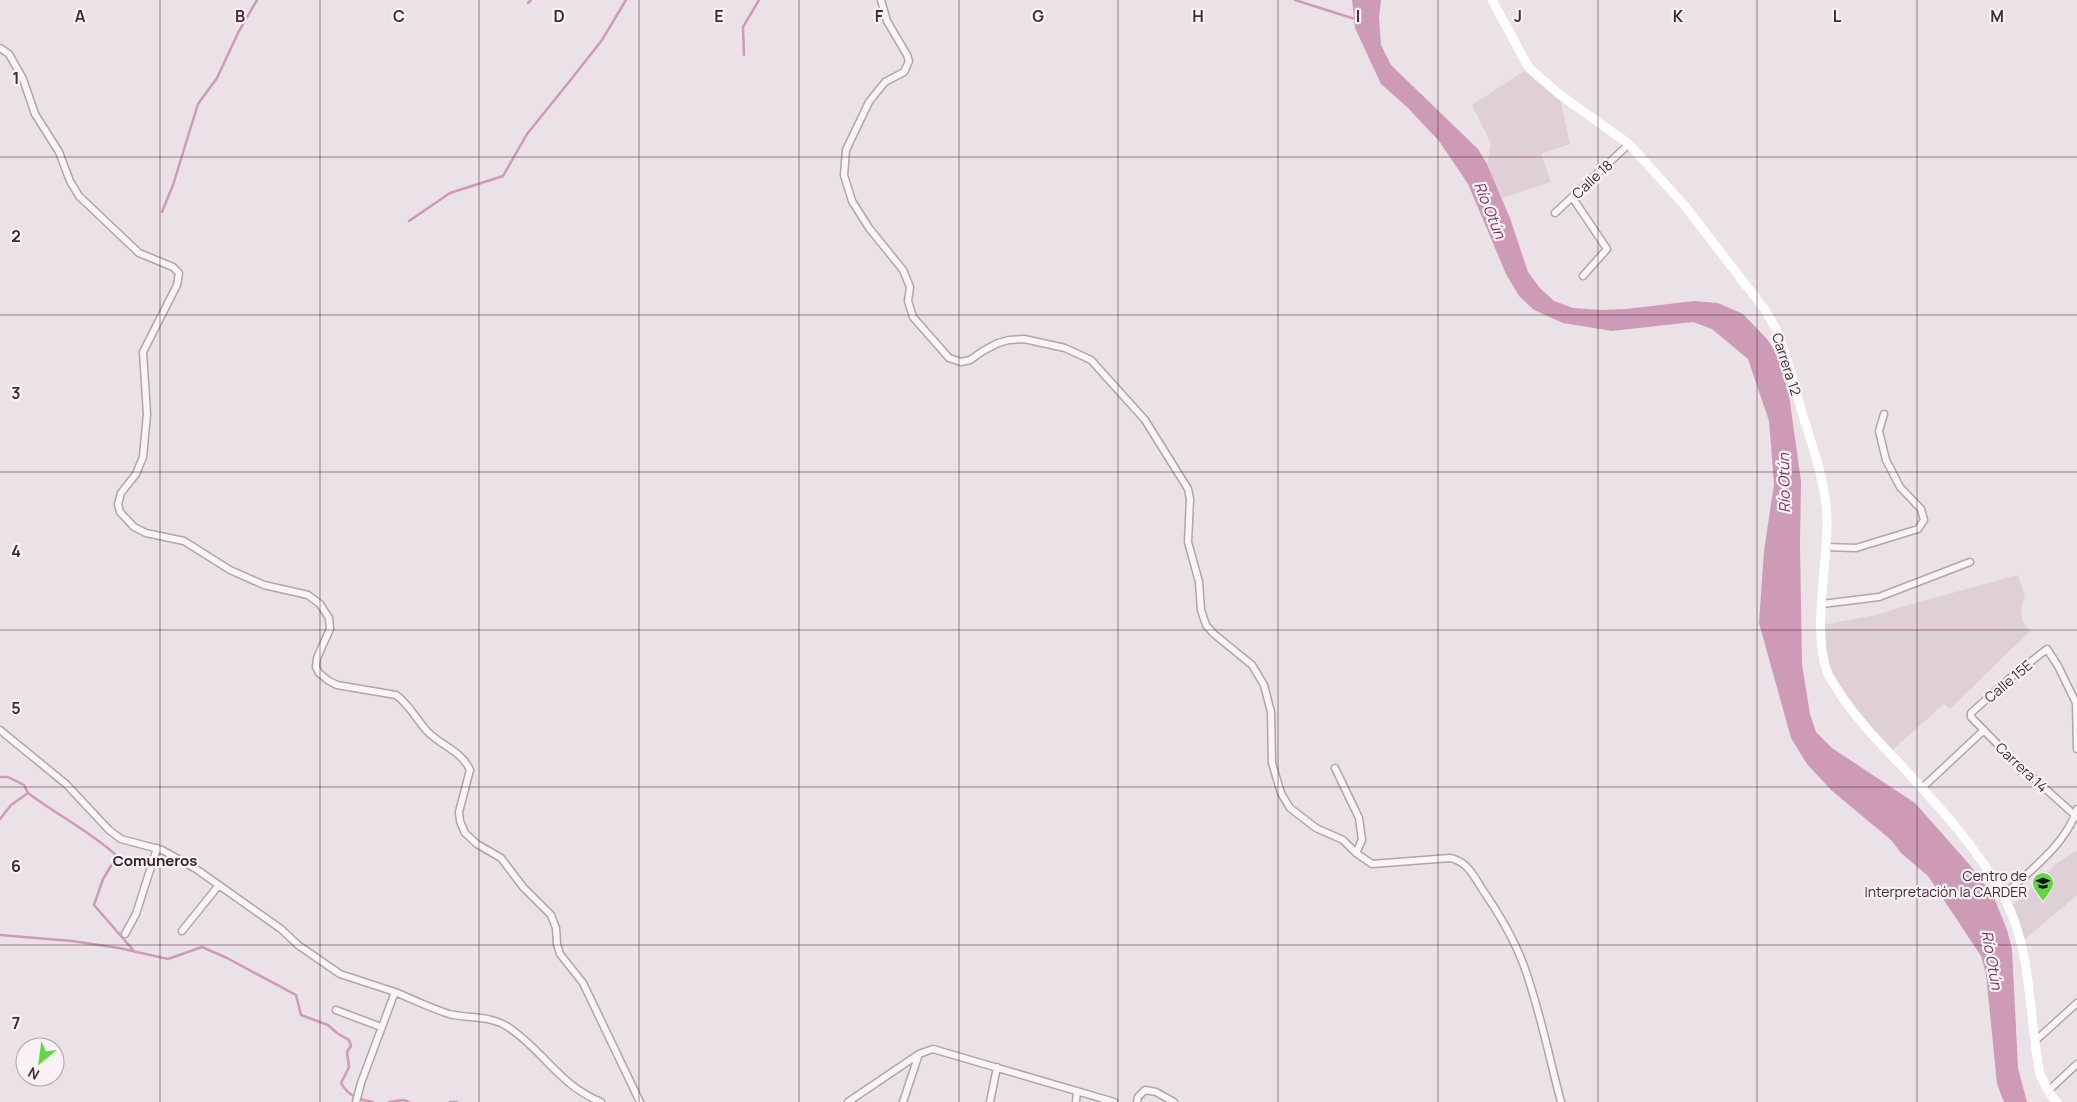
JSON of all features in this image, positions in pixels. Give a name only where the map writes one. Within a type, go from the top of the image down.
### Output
[{"type":"street","points":[[881,0],[887,21],[909,61],[904,72],[885,82],[869,102],[846,150],[844,175],[852,201],[869,228],[903,270],[910,287],[908,301],[913,317],[949,358],[961,362],[970,360],[983,350],[1009,340],[1024,339],[1065,348],[1091,360],[1145,420],[1188,489],[1190,499],[1188,542],[1199,582],[1201,610],[1206,625],[1214,634],[1252,665],[1264,685],[1271,712],[1272,763],[1281,793],[1290,808],[1316,828],[1342,840],[1372,864],[1450,858],[1456,859],[1468,868],[1495,910],[1524,965],[1540,1015],[1561,1102]]},
{"type":"street","name":"Carrera 12","points":[[1492,0],[1528,68],[1559,94],[1628,144],[1685,206],[1765,310],[1776,328],[1819,470],[1827,518],[1822,604],[1823,659],[1828,674],[1870,734],[1922,788],[1970,846],[2004,896],[2025,957],[2040,1074],[2048,1091],[2057,1102]]},
{"type":"street","points":[[0,48],[9,54],[23,79],[34,114],[59,152],[70,181],[79,196],[139,253],[173,267],[178,273],[177,285],[143,352],[147,414],[143,457],[136,474],[121,493],[118,504],[120,512],[134,527],[146,533],[184,541],[230,570],[264,585],[308,595],[320,604],[329,618],[330,629],[317,658],[316,666],[319,673],[338,685],[396,695],[427,732],[460,754],[470,770],[459,812],[460,821],[465,832],[478,844],[501,858],[524,887],[551,915],[556,928],[560,954],[583,983],[640,1102]]},
{"type":"street","name":"Calle 18","points":[[1555,213],[1628,144]]},
{"type":"street","points":[[1572,197],[1607,249],[1583,276]]},
{"type":"street","points":[[1826,547],[1856,548],[1918,529],[1923,524],[1924,520],[1920,509],[1900,486],[1886,460],[1879,431],[1884,414]]},
{"type":"street","points":[[1822,604],[1879,597],[1970,562]]},
{"type":"street","name":"Calle 15E","points":[[1971,713],[2010,678],[2047,649],[2058,666],[2076,703],[2077,749]]},
{"type":"street","name":"Carrera 14","points":[[1971,713],[1971,717],[2011,758],[2076,814]]},
{"type":"street","points":[[0,730],[66,784],[109,830],[121,839],[157,848],[196,869],[281,929],[298,945],[340,974],[395,992],[450,1014],[490,1019],[507,1026],[520,1036],[566,1083],[588,1097],[601,1102]]},
{"type":"street","points":[[1922,788],[1984,730]]},
{"type":"street","points":[[1335,768],[1359,818],[1362,840],[1356,853]]},
{"type":"street","points":[[2004,896],[2058,842],[2076,814]]},
{"type":"street","points":[[125,934],[136,914],[157,848]]},
{"type":"street","points":[[182,931],[219,885]]},
{"type":"street","points":[[356,1101],[395,992]]},
{"type":"street","points":[[2035,1041],[2077,1003]]},
{"type":"street","points":[[336,1010],[382,1027]]},
{"type":"street","points":[[848,1102],[919,1054],[932,1049],[1114,1102]]},
{"type":"street","points":[[903,1102],[919,1054]]},
{"type":"street","points":[[2048,1091],[2077,1064]]},
{"type":"street","points":[[990,1102],[997,1067]]},
{"type":"street","points":[[1136,1102],[1138,1096],[1145,1090],[1156,1092],[1174,1102]]},
{"type":"street","points":[[1076,1102],[1078,1091]]},
{"type":"shaded area","points":[[1529,68],[1559,94],[1570,144],[1541,154],[1551,182],[1502,198],[1487,164],[1491,143],[1472,105]]},
{"type":"shaded area","points":[[2018,575],[2025,597],[2021,607],[2022,621],[2030,631],[1950,709],[1944,704],[1889,753],[1828,674],[1822,625],[1876,615]]},
{"type":"shaded area","name":"Centro de Interpretación la CARDER","points":[[2077,850],[2077,895],[2021,943],[2009,909],[2058,862]]},
{"type":"water","name":"Río Otún","points":[[1352,0],[1381,0],[1379,18],[1381,45],[1391,65],[1478,149],[1487,164],[1510,218],[1528,272],[1540,288],[1554,301],[1573,308],[1600,310],[1694,301],[1718,303],[1743,314],[1767,339],[1780,359],[1789,395],[1801,481],[1802,664],[1810,714],[1816,732],[1832,748],[1915,803],[1969,864],[1993,895],[2007,930],[2012,949],[2018,1068],[2027,1102],[2004,1102],[1997,1084],[1986,974],[1981,956],[1928,876],[1901,853],[1891,840],[1831,790],[1807,764],[1791,738],[1759,623],[1764,551],[1774,484],[1769,421],[1748,359],[1712,329],[1693,322],[1612,331],[1563,323],[1534,310],[1519,296],[1506,274],[1468,184],[1439,141],[1407,107],[1381,84],[1355,28]]},
{"type":"waterway","points":[[162,212],[173,185],[198,104],[217,78],[239,31],[257,0]]},
{"type":"waterway","points":[[528,3],[531,0]]},
{"type":"waterway","points":[[409,221],[450,193],[503,176],[527,134],[602,40],[626,0]]},
{"type":"waterway","points":[[744,55],[743,27],[759,0]]},
{"type":"waterway","points":[[1295,0],[1355,19]]},
{"type":"waterway","points":[[0,777],[8,777],[24,785],[28,793]]},
{"type":"waterway","points":[[0,819],[11,805],[28,793],[96,839],[117,856],[103,879],[94,905],[134,951]]},
{"type":"waterway","points":[[0,935],[72,941],[119,948],[168,959],[202,947],[227,958],[296,995],[301,1015],[328,1025],[349,1040],[351,1046],[347,1052],[349,1067],[341,1083],[354,1097],[373,1102]]},
{"type":"waterway","points":[[389,1102],[403,1100],[409,1102]]},
{"type":"waterway","points":[[450,1102],[457,1102]]},
{"type":"place","name":"Centro de Interpretación la CARDER","points":[[2043,902]]},
{"type":"district","name":"Comuneros","points":[[155,860]]}]
